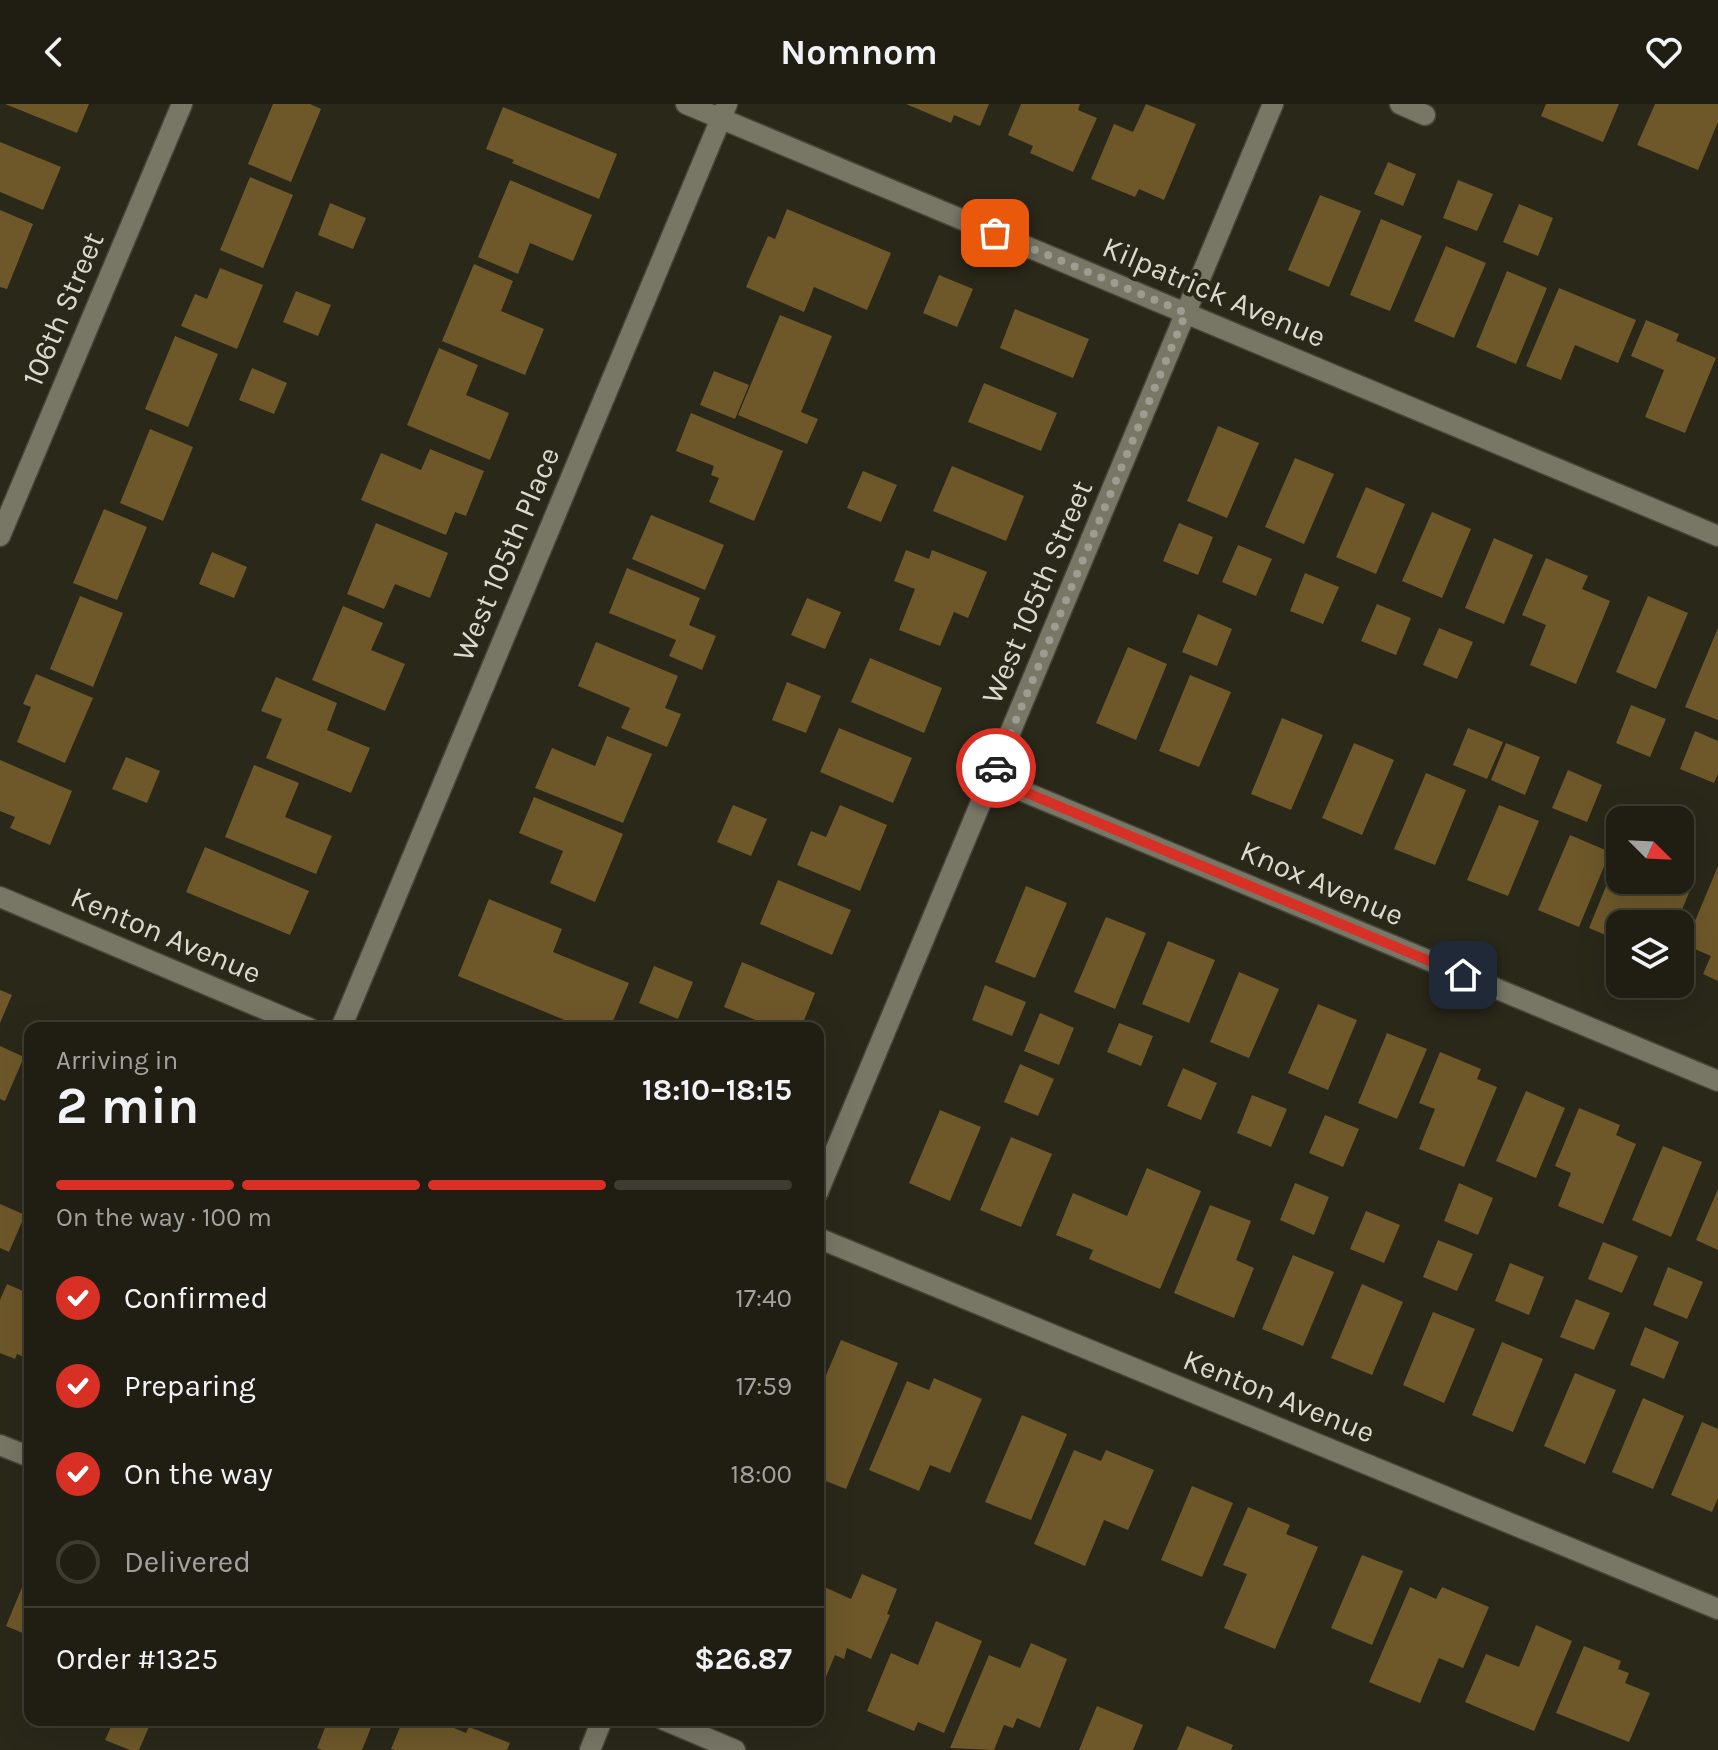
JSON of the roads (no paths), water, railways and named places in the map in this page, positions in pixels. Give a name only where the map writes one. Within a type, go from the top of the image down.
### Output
[{"type":"street","name":"106th Street","points":[[0,536],[182,104]]},
{"type":"street","name":"Kilpatrick Avenue","points":[[686,104],[724,111],[1186,313],[1718,536]]},
{"type":"street","name":"West 105th Street","points":[[824,1178],[1273,104]]},
{"type":"street","points":[[1400,104],[1425,115]]},
{"type":"street","name":"West 105th Place","points":[[344,1022],[724,111]]},
{"type":"street","name":"Knox Avenue","points":[[991,778],[1718,1081]]},
{"type":"street","name":"Kenton Avenue","points":[[0,897],[295,1022]]},
{"type":"street","name":"Kenton Avenue","points":[[824,1240],[1718,1609]]},
{"type":"street","points":[[0,1445],[24,1455]]},
{"type":"street","points":[[590,1750],[600,1726]]},
{"type":"street","points":[[678,1726],[735,1750]]}]
